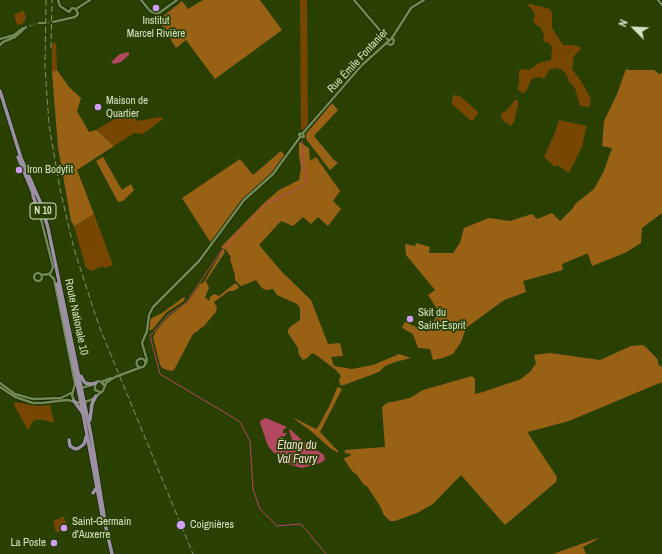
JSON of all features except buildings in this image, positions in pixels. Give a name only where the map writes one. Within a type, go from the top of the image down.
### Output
[{"type":"main road","points":[[0,85],[0,94]]},
{"type":"main road","name":"N 10","points":[[0,94],[19,160],[43,218],[49,239],[75,370]]},
{"type":"main road","name":"Route Nationale 10","points":[[0,94],[21,158],[48,228],[98,484]]},
{"type":"main road","points":[[33,194],[40,215]]},
{"type":"main road","points":[[75,370],[85,383],[95,383]]},
{"type":"main road","points":[[75,370],[75,384]]},
{"type":"main road","points":[[69,440],[72,448],[75,449],[79,448],[85,443],[89,434],[91,409],[96,396]]},
{"type":"main road","points":[[74,401],[84,416]]},
{"type":"main road","name":"N 10","points":[[83,402],[84,416],[89,434]]},
{"type":"main road","points":[[98,484],[102,491],[101,500],[111,554]]},
{"type":"main road","points":[[98,484],[93,494],[101,500]]},
{"type":"main road","name":"N 10","points":[[98,484],[102,491]]},
{"type":"street","points":[[58,0],[60,6],[75,17],[78,12],[76,9]]},
{"type":"street","points":[[70,14],[61,20],[53,22],[61,21],[70,14],[72,8],[76,9],[90,0]]},
{"type":"street","points":[[141,0],[150,11],[156,13],[159,13],[177,0]]},
{"type":"street","points":[[354,0],[389,40]]},
{"type":"street","name":"Rue Émile Fontanier","points":[[145,360],[142,344],[151,310],[158,300],[192,270],[244,200],[273,174],[300,137],[304,137],[303,133],[362,65],[389,40],[411,8],[424,0]]},
{"type":"street","points":[[658,0],[662,5]]},
{"type":"street","points":[[39,23],[44,23]]},
{"type":"street","points":[[25,28],[15,37],[1,42],[14,36],[25,28]]},
{"type":"street","points":[[40,215],[53,267],[49,274]]},
{"type":"street","points":[[55,283],[52,278],[48,276],[37,281],[34,278],[37,273],[41,275],[49,274],[54,278],[75,370]]},
{"type":"street","points":[[41,275],[42,279]]},
{"type":"street","points":[[0,383],[15,394],[33,399],[61,398],[80,388],[92,386],[95,383],[143,367],[145,360],[139,360],[132,370]]},
{"type":"street","points":[[137,363],[139,368]]},
{"type":"street","points":[[0,387],[15,397],[33,403],[67,400],[83,402],[96,396],[103,390],[107,382],[115,377]]},
{"type":"street","points":[[101,382],[105,386]]},
{"type":"street","points":[[95,383],[95,390],[100,392]]},
{"type":"street","points":[[74,401],[72,397],[75,384]]},
{"type":"shaded area","points":[[203,0],[260,0],[282,30],[215,79],[186,40],[176,48],[161,24],[161,18],[182,1],[188,9]]},
{"type":"shaded area","points":[[300,0],[307,0],[308,125],[302,131],[301,128]]},
{"type":"shaded area","points":[[531,4],[550,9],[552,13],[552,28],[563,45],[574,45],[582,48],[574,56],[572,69],[591,99],[590,107],[580,106],[575,88],[569,82],[566,74],[562,70],[555,68],[549,70],[544,79],[539,77],[531,80],[528,88],[523,94],[517,88],[519,85],[519,71],[522,69],[529,70],[539,63],[551,60],[552,47],[549,43],[543,41],[544,35],[540,27],[535,24],[533,20],[535,15],[531,8],[527,5]]},
{"type":"shaded area","points":[[24,11],[26,19],[22,24],[17,25],[14,14]]},
{"type":"shaded area","points":[[52,43],[56,43],[57,70],[52,72]]},
{"type":"shaded area","points":[[626,69],[654,70],[659,74],[662,73],[662,213],[642,228],[641,243],[625,253],[592,266],[588,254],[586,254],[562,264],[563,270],[523,281],[526,292],[504,300],[466,328],[461,342],[453,354],[433,360],[430,349],[418,348],[413,334],[402,327],[405,322],[427,332],[439,312],[428,295],[435,290],[406,255],[405,244],[415,246],[416,243],[430,247],[429,253],[453,253],[460,243],[464,228],[489,218],[510,221],[532,214],[537,219],[552,213],[560,221],[575,204],[594,189],[604,171],[612,148],[602,146],[604,121],[617,94]]},
{"type":"shaded area","points":[[57,70],[69,87],[81,98],[77,111],[89,132],[96,130],[114,146],[77,170],[94,214],[74,226],[71,221],[58,147],[52,72]]},
{"type":"shaded area","points":[[455,95],[460,96],[478,112],[473,120],[470,120],[452,104],[452,98]]},
{"type":"shaded area","points":[[515,100],[518,100],[518,105],[514,122],[511,126],[502,120],[501,114],[506,111]]},
{"type":"shaded area","points":[[332,103],[338,110],[314,136],[338,163],[330,170],[306,139],[306,134]]},
{"type":"shaded area","points":[[122,111],[132,113],[137,121],[161,117],[163,119],[143,134],[134,133],[114,146],[96,130],[116,118]]},
{"type":"shaded area","points":[[559,120],[586,126],[587,124],[582,147],[569,173],[557,165],[555,167],[544,157]]},
{"type":"shaded area","points":[[299,142],[309,148],[310,161],[316,157],[340,191],[333,201],[341,209],[328,226],[318,217],[311,224],[303,217],[293,226],[281,221],[259,245],[282,272],[311,300],[328,344],[340,343],[343,356],[331,357],[334,366],[352,369],[373,365],[399,354],[411,358],[385,366],[379,372],[344,385],[340,385],[339,380],[341,376],[336,370],[316,355],[312,353],[303,360],[299,355],[298,348],[288,333],[290,327],[300,320],[300,308],[297,304],[277,295],[273,289],[266,290],[262,288],[256,280],[241,286],[235,280],[230,259],[231,257],[226,250],[221,247],[263,204],[279,190],[299,180],[301,168]]},
{"type":"shaded area","points":[[281,151],[285,156],[268,178],[243,199],[211,243],[182,198],[240,159],[253,175]]},
{"type":"shaded area","points":[[103,157],[122,190],[131,184],[134,190],[123,201],[118,202],[96,161]]},
{"type":"shaded area","points":[[94,214],[113,265],[104,268],[103,266],[91,271],[86,268],[74,226]]},
{"type":"shaded area","points":[[223,249],[225,252],[206,281],[209,288],[205,297],[209,301],[210,297],[214,294],[219,296],[234,284],[237,284],[239,288],[229,291],[214,302],[217,308],[216,312],[204,326],[193,334],[174,370],[171,371],[162,368],[153,337],[156,331],[169,316],[187,303],[200,284],[204,282]]},
{"type":"shaded area","points":[[184,297],[184,301],[167,312],[152,330],[149,330],[150,319],[162,313]]},
{"type":"shaded area","points":[[643,345],[658,360],[658,364],[662,367],[662,382],[569,421],[528,432],[557,477],[556,482],[505,525],[461,475],[433,504],[417,513],[395,521],[390,521],[384,515],[367,486],[364,485],[345,461],[344,458],[350,456],[351,454],[345,453],[345,450],[385,447],[382,407],[387,403],[410,398],[423,390],[472,376],[475,379],[475,394],[483,392],[521,379],[531,371],[536,364],[534,355],[550,353],[600,360],[631,346]]},
{"type":"shaded area","points":[[339,387],[342,389],[320,432],[338,451],[338,453],[292,417],[316,429],[330,405],[337,388]]},
{"type":"shaded area","points":[[15,402],[37,406],[50,405],[54,423],[44,420],[34,420],[28,430],[14,405]]},
{"type":"shaded area","points":[[64,517],[68,531],[66,531],[66,525],[64,524],[61,526],[63,531],[56,532],[53,521]]},
{"type":"shaded area","points":[[598,538],[583,547],[586,554],[553,554]]},
{"type":"water","points":[[129,52],[129,55],[121,62],[114,64],[111,62],[120,54]]},
{"type":"water","name":"Étang du Val Favry","points":[[266,418],[287,427],[283,430],[283,433],[287,433],[284,437],[285,441],[288,443],[292,440],[290,429],[304,442],[311,444],[311,446],[324,455],[325,460],[302,468],[288,464],[268,446],[260,423],[261,420]]},
{"type":"waterway","points":[[302,141],[305,183],[303,186],[264,205],[221,251],[186,303],[169,314],[150,336],[160,374],[239,421],[241,424],[250,441],[253,489],[260,509],[277,526],[302,525],[326,554]]},
{"type":"tunnel","points":[[44,23],[53,22]]},
{"type":"tunnel","points":[[26,27],[39,23]]},
{"type":"railway","points":[[46,0],[45,66],[49,125],[60,189],[74,249],[99,326],[193,554]]},
{"type":"railway","points":[[51,48],[52,0]]},
{"type":"place","name":"Institut Marcel Rivière","points":[[156,8]]},
{"type":"place","name":"Maison de Quartier","points":[[98,107]]},
{"type":"place","name":"Iron Bodyfit","points":[[19,170]]},
{"type":"place","name":"Skit du Saint-Esprit","points":[[410,319]]},
{"type":"place","name":"Coignières","points":[[181,525]]},
{"type":"place","name":"Saint-Germain d'Auxerre","points":[[64,528]]},
{"type":"place","name":"La Poste","points":[[54,543]]}]
